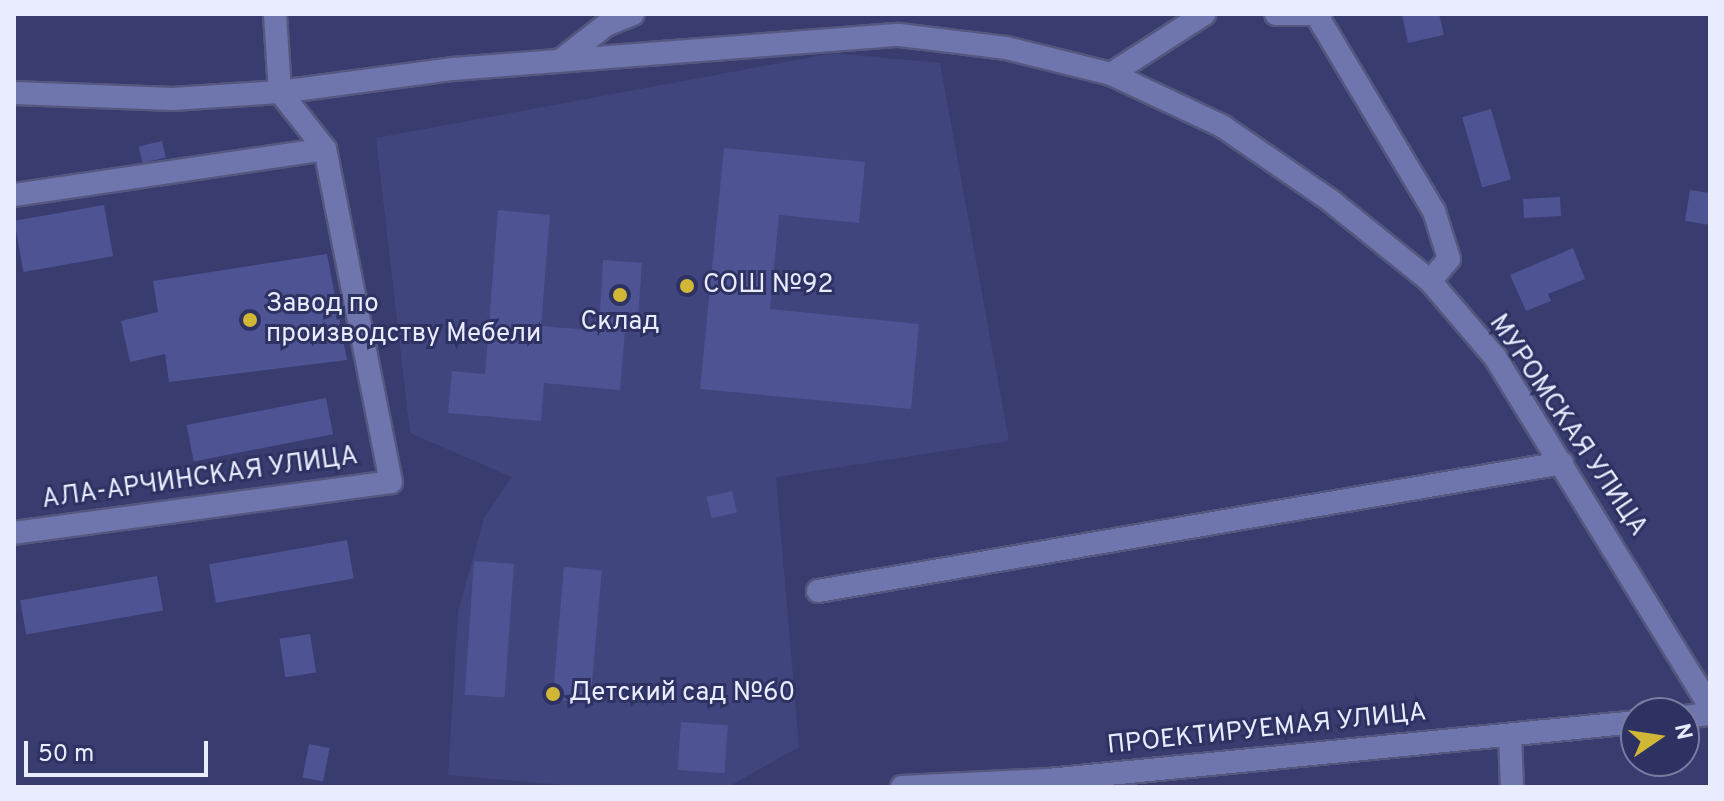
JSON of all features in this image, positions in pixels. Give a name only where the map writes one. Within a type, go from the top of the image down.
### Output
[{"type":"street","points":[[275,14],[280,92]]},
{"type":"street","points":[[561,60],[606,25],[633,14]]},
{"type":"street","points":[[1111,74],[1204,14]]},
{"type":"street","points":[[1276,14],[1319,15],[1434,211],[1449,259],[1430,281]]},
{"type":"street","name":"МУРОМСКАЯ УЛИЦА","points":[[14,93],[173,99],[280,92],[561,60],[899,35],[1006,48],[1111,74],[1222,126],[1331,201],[1430,281],[1495,357],[1710,706]]},
{"type":"street","name":"АЛА-АРЧИНСКАЯ УЛИЦА","points":[[14,533],[391,482],[325,149],[280,92]]},
{"type":"street","points":[[14,195],[325,149]]},
{"type":"street","points":[[818,591],[1562,463]]},
{"type":"street","name":"ПРОЕКТИРУЕМАЯ УЛИЦА","points":[[902,787],[1048,780],[1620,724]]},
{"type":"street","points":[[1510,735],[1512,787]]},
{"type":"shaded area","name":"СОШ №92","points":[[834,53],[940,63],[1009,441],[776,477],[799,747],[728,787],[585,787],[448,775],[458,612],[484,518],[512,477],[410,433],[376,138]]},
{"type":"building","points":[[1402,14],[1439,14],[1444,35],[1408,43]]},
{"type":"building","points":[[1491,109],[1511,179],[1482,187],[1462,117]]},
{"type":"building","points":[[162,141],[166,158],[142,163],[139,146]]},
{"type":"building","points":[[724,148],[865,162],[859,223],[779,215],[770,309],[919,324],[911,409],[700,389]]},
{"type":"building","points":[[1690,190],[1710,193],[1710,225],[1685,221]]},
{"type":"building","points":[[1560,197],[1561,216],[1524,218],[1523,199]]},
{"type":"building","points":[[104,205],[113,256],[23,272],[14,221]]},
{"type":"building","points":[[498,210],[550,215],[541,326],[599,331],[603,260],[642,263],[637,331],[625,330],[620,390],[544,383],[541,421],[448,413],[452,371],[485,374]]},
{"type":"building","points":[[1573,248],[1585,279],[1548,294],[1551,301],[1526,311],[1510,275]]},
{"type":"building","name":"Завод по производству Мебели","points":[[327,254],[347,360],[169,382],[165,354],[130,362],[121,321],[158,312],[153,281]]},
{"type":"building","points":[[326,398],[333,434],[194,461],[187,425]]},
{"type":"building","points":[[732,491],[737,512],[712,518],[707,497]]},
{"type":"building","points":[[347,540],[354,578],[216,603],[209,564]]},
{"type":"building","points":[[474,561],[514,564],[505,697],[465,695]]},
{"type":"building","points":[[564,567],[602,570],[590,703],[552,699]]},
{"type":"building","points":[[157,576],[163,610],[26,635],[20,600]]},
{"type":"building","points":[[310,634],[316,673],[285,677],[279,639]]},
{"type":"building","points":[[681,722],[728,725],[725,773],[678,770]]},
{"type":"building","points":[[309,744],[330,748],[323,781],[303,777]]},
{"type":"place","name":"СОШ №92","points":[[687,286]]},
{"type":"place","name":"Склад","points":[[620,295]]},
{"type":"place","name":"Завод по производству Мебели","points":[[250,320]]},
{"type":"place","name":"Детский сад №60","points":[[553,694]]}]
